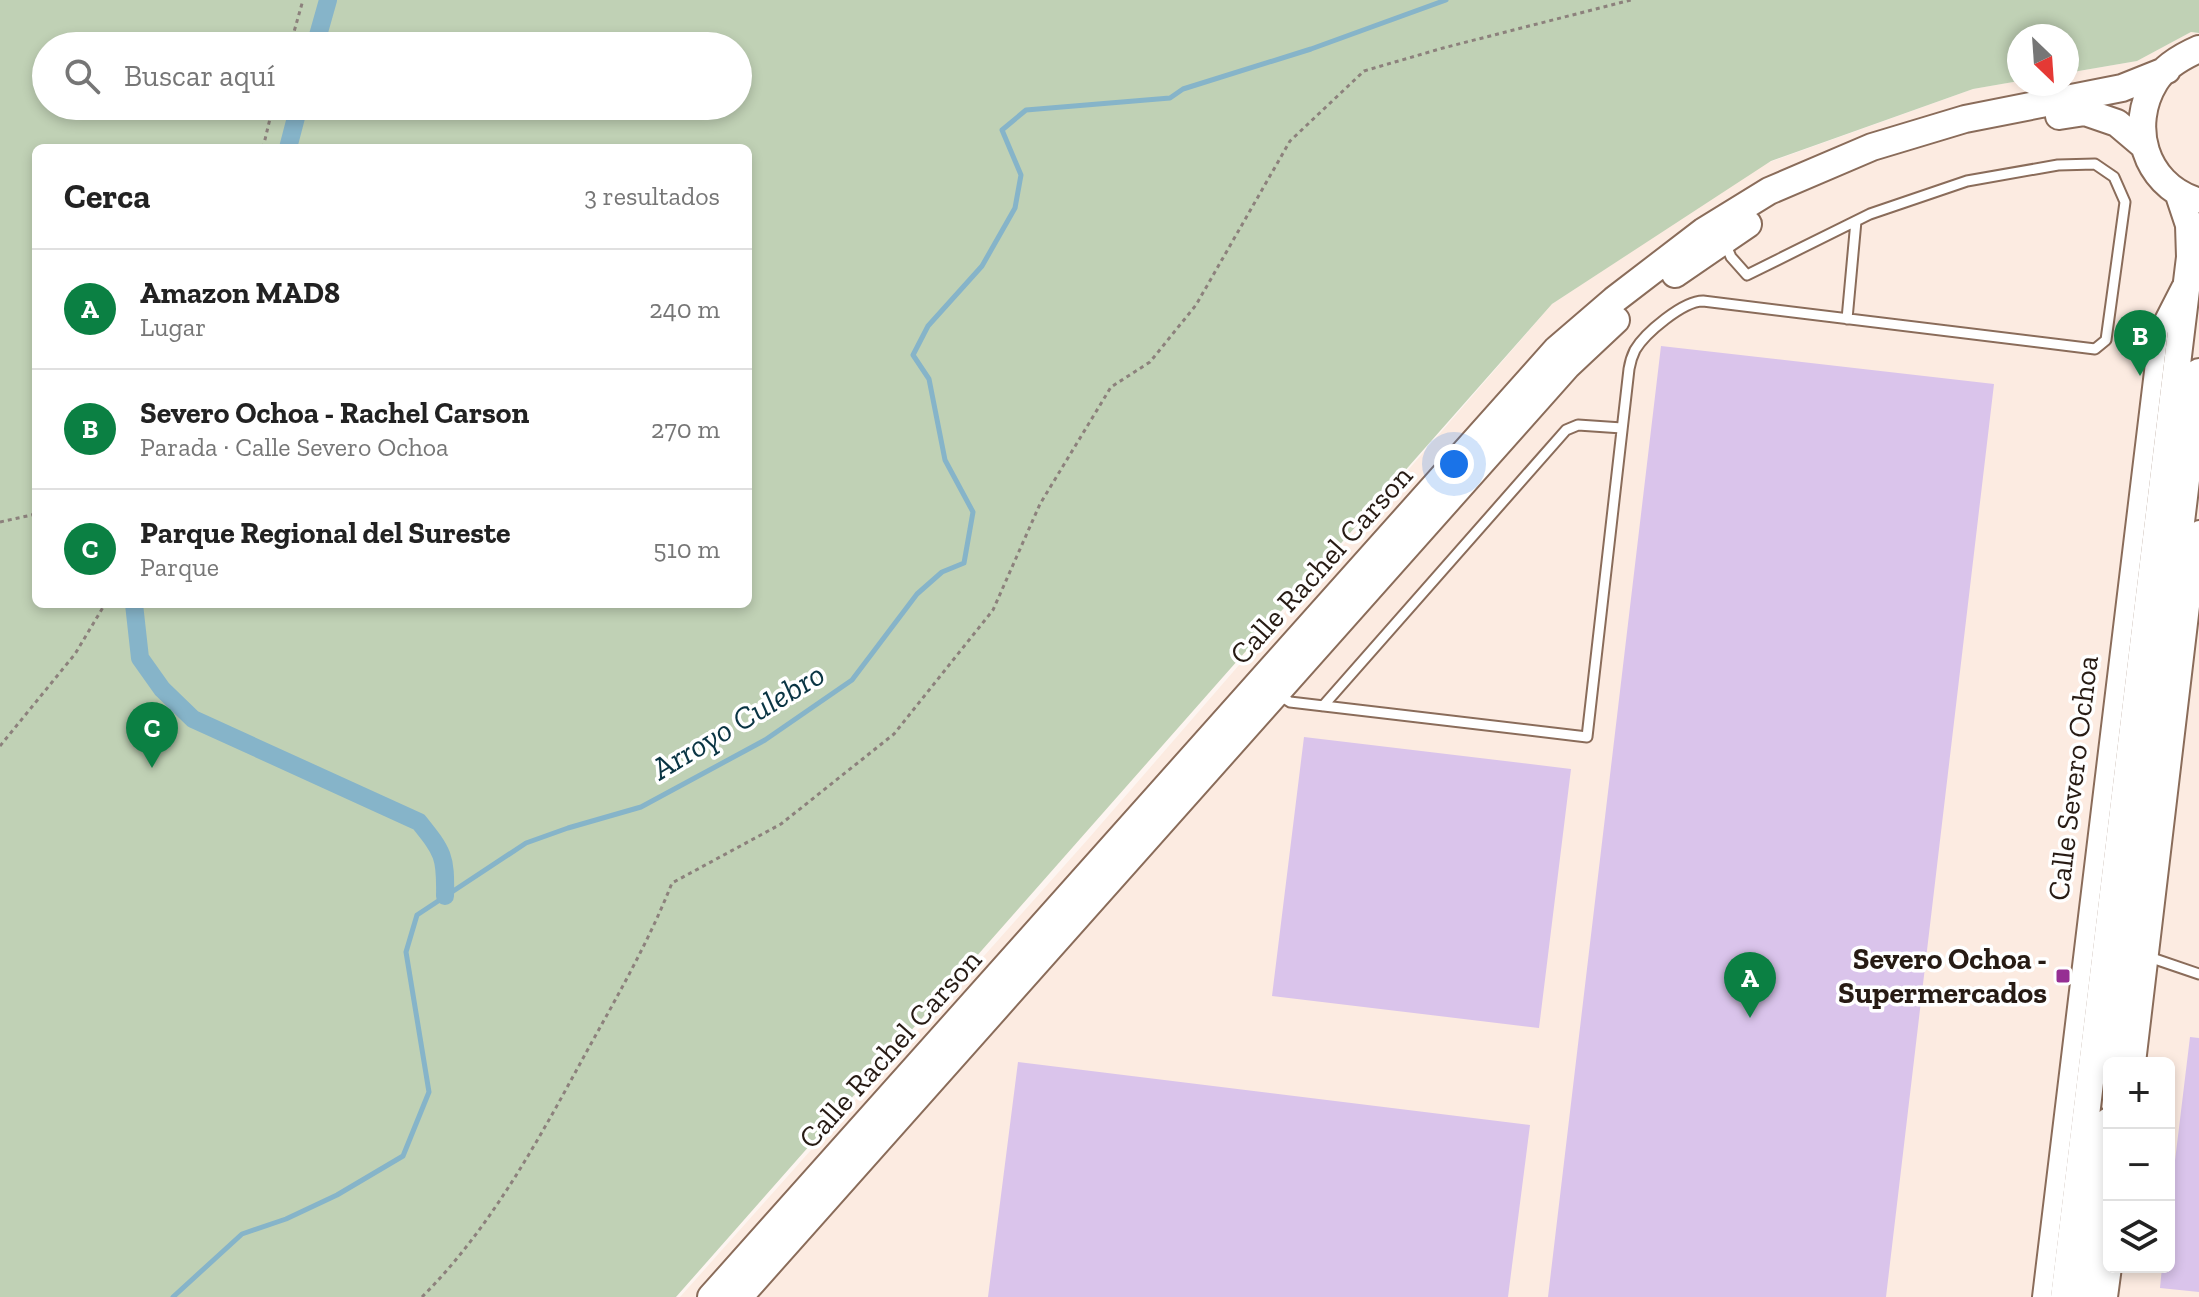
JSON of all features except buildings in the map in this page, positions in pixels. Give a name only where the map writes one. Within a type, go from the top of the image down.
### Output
[{"type":"street","points":[[2189,198],[2158,177],[2143,145],[2141,117],[2155,81],[2174,62],[2199,49]]},
{"type":"street","name":"Calle Rachel Carson","points":[[711,1297],[1557,349],[1614,300],[1704,231],[1769,191],[1872,147],[1965,119],[2122,88],[2167,70]]},
{"type":"street","name":"Calle Rachel Carson","points":[[739,1297],[1567,366],[1628,308],[1723,240],[1797,197],[1889,158],[1978,130],[2085,112],[2117,123],[2143,145]]},
{"type":"street","name":"Calle Severo Ochoa","points":[[2064,1297],[2188,273],[2189,198]]},
{"type":"street","name":"Calle Severo Ochoa","points":[[2042,1297],[2159,330],[2188,273]]},
{"type":"street","points":[[2117,1057],[2199,372]]},
{"type":"street","points":[[2137,1057],[2199,530]]},
{"type":"street","points":[[2088,1297],[2108,1129]]},
{"type":"street","points":[[2108,1297],[2111,1273]]},
{"type":"lane","points":[[1276,694],[1290,702],[1587,737],[1629,369],[1633,353],[1640,343],[1675,312],[1694,301],[2095,349],[2106,340],[2125,202],[2114,177],[2105,169],[2095,164],[2058,165],[1967,181],[1856,221],[1747,275],[1731,257],[1723,240]]},
{"type":"lane","points":[[1847,319],[1856,221]]},
{"type":"lane","points":[[1323,706],[1566,430],[1578,425],[1622,428]]},
{"type":"lane","points":[[2149,957],[2199,974]]},
{"type":"path","points":[[294,32],[303,0]]},
{"type":"path","points":[[422,1297],[446,1273],[529,1158],[654,928],[672,883],[781,824],[894,734],[993,610],[1040,504],[1111,387],[1150,362],[1196,305],[1290,141],[1364,71],[1631,0]]},
{"type":"path","points":[[264,144],[270,120]]},
{"type":"path","points":[[0,522],[32,515]]},
{"type":"path","points":[[0,746],[75,654],[103,608]]},
{"type":"shaded area","points":[[2191,32],[2199,33],[2199,1297],[680,1297],[1089,838],[1552,304],[1764,164],[1973,89],[2007,83],[2007,96],[2079,96],[2079,71],[2137,61]]},
{"type":"green space","points":[[0,0],[2199,0],[2199,33],[2191,32],[2137,61],[2079,71],[2079,24],[2007,24],[2007,83],[1973,89],[1771,161],[1552,304],[676,1297],[0,1297]]},
{"type":"waterway","points":[[319,32],[328,0]]},
{"type":"waterway","name":"Arroyo Culebro","points":[[173,1297],[242,1234],[286,1219],[337,1195],[403,1156],[429,1092],[406,952],[417,915],[526,843],[641,807],[765,740],[852,680],[917,594],[942,572],[964,563],[973,512],[945,460],[929,379],[913,355],[928,326],[982,266],[1015,208],[1021,175],[1002,130],[1026,110],[1170,98],[1183,89],[1311,49],[1446,0]]},
{"type":"waterway","points":[[289,144],[295,120]]},
{"type":"waterway","points":[[134,608],[140,658],[162,689],[193,719],[419,822],[441,855],[445,896]]},
{"type":"place","name":"Severo Ochoa - Rachel Carson","points":[[2140,376]]},
{"type":"place","name":"Parque Regional del Sureste","points":[[152,768]]},
{"type":"place","name":"Severo Ochoa - Supermercados","points":[[2063,976]]},
{"type":"place","name":"Amazon MAD8","points":[[1750,1018]]}]
